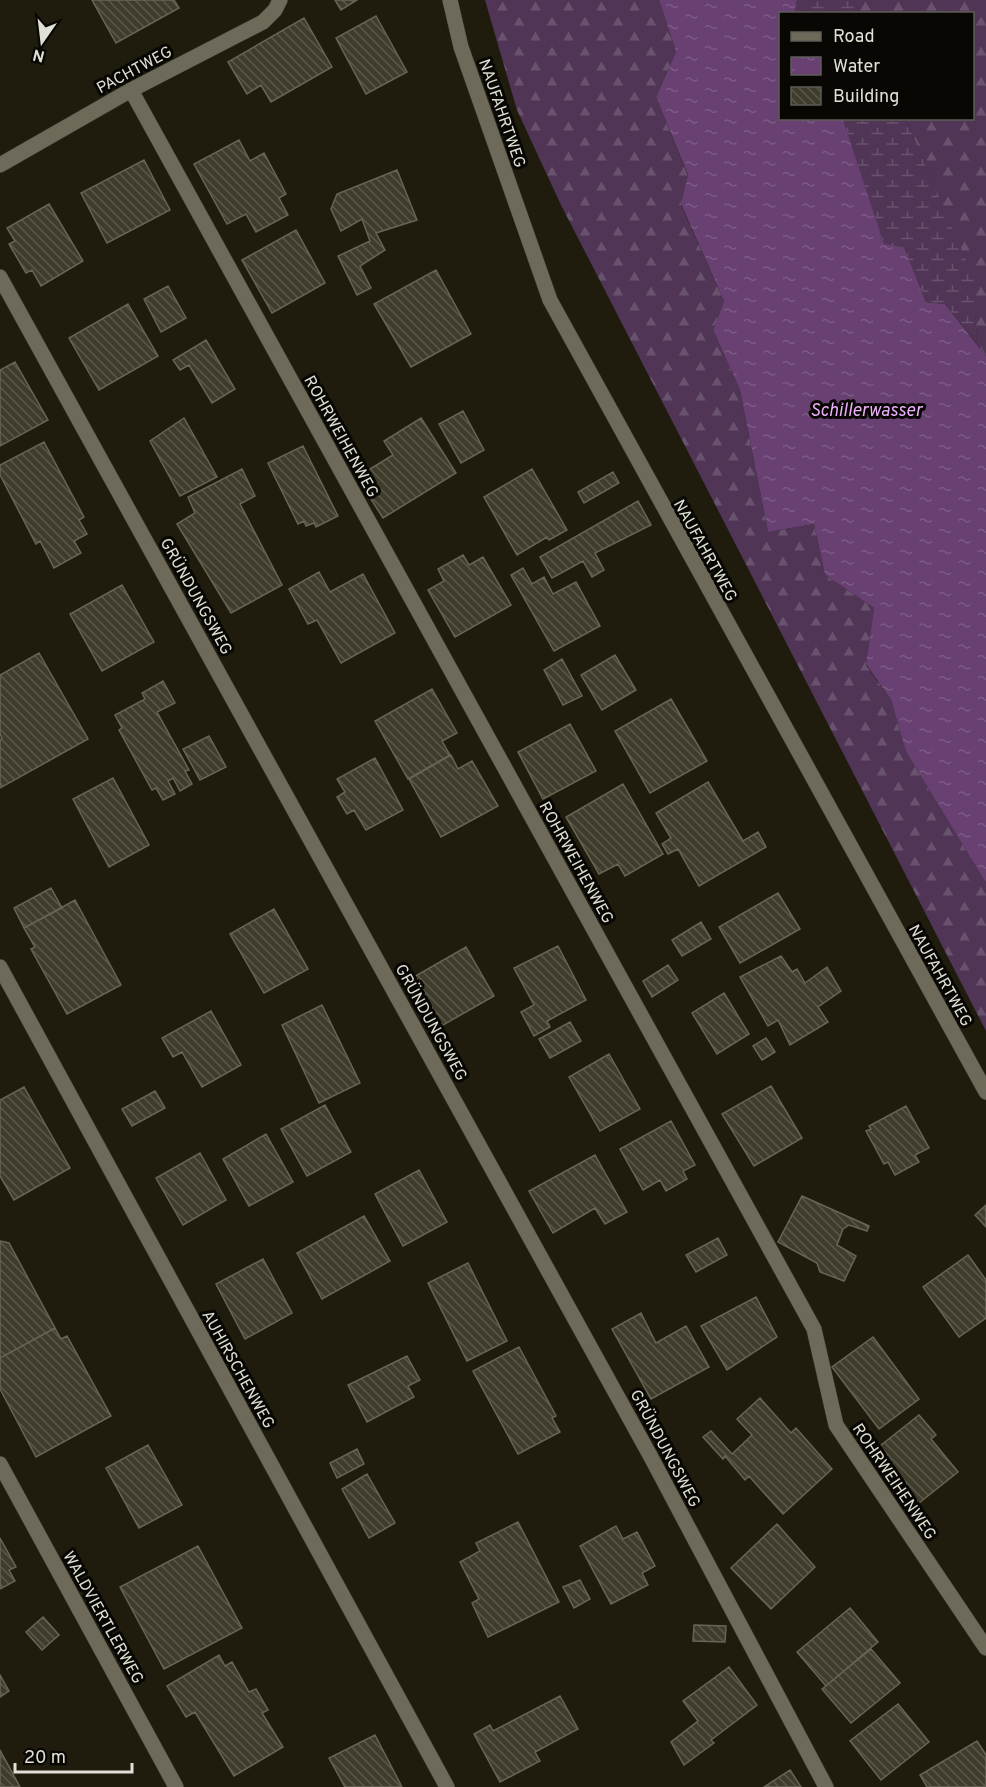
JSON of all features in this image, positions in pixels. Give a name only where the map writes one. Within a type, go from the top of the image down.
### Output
[{"type":"street","name":"PACHTWEG","points":[[0,165],[131,90],[263,22],[275,10],[280,0]]},
{"type":"street","name":"NAUFAHRTWEG","points":[[450,0],[461,47],[550,300],[986,1092]]},
{"type":"street","name":"ROHRWEIHENWEG","points":[[131,90],[814,1329],[836,1425],[986,1647]]},
{"type":"street","name":"GRÜNDUNGSWEG","points":[[0,277],[647,1449],[826,1787]]},
{"type":"street","name":"AUHIRSCHENWEG","points":[[0,967],[447,1787]]},
{"type":"street","name":"WALDVIERTLERWEG","points":[[0,1464],[176,1787]]},
{"type":"green space","points":[[485,0],[659,0],[676,52],[656,97],[688,176],[681,205],[724,301],[713,330],[740,390],[768,532],[814,524],[825,575],[874,608],[866,665],[891,700],[906,752],[986,883],[986,1031],[561,205],[517,110]]},
{"type":"green space","points":[[797,0],[853,0],[859,12],[795,12]]},
{"type":"green space","points":[[853,0],[986,0],[986,356],[977,344],[973,279],[906,120],[974,120],[974,12],[859,12]]},
{"type":"green space","points":[[843,120],[906,120],[974,279],[977,344],[945,304],[926,302],[904,247],[884,245]]},
{"type":"water","name":"Schillerwasser","points":[[659,0],[797,0],[795,12],[779,12],[779,120],[843,120],[884,244],[904,247],[926,302],[945,304],[986,356],[986,883],[906,752],[891,700],[866,664],[874,608],[825,575],[814,524],[768,532],[740,390],[713,330],[724,301],[681,204],[688,175],[656,97],[676,52]]},
{"type":"building","points":[[92,0],[174,0],[179,8],[116,43]]},
{"type":"building","points":[[335,0],[357,0],[341,10]]},
{"type":"building","points":[[376,16],[407,72],[366,94],[336,38]]},
{"type":"building","points":[[304,18],[332,67],[271,102],[261,85],[247,94],[228,62]]},
{"type":"building","points":[[239,140],[250,161],[264,153],[286,194],[279,198],[288,215],[256,232],[246,214],[227,224],[194,164]]},
{"type":"building","points":[[144,160],[170,210],[107,243],[81,193]]},
{"type":"building","points":[[397,170],[417,220],[376,233],[385,250],[360,266],[371,288],[357,295],[338,256],[370,241],[362,219],[341,231],[331,209],[337,194]]},
{"type":"building","points":[[49,204],[83,261],[41,286],[32,270],[26,273],[9,244],[15,241],[7,228]]},
{"type":"building","points":[[296,230],[325,283],[272,313],[242,260]]},
{"type":"building","points":[[436,270],[471,334],[411,367],[374,304]]},
{"type":"building","points":[[168,286],[186,318],[161,332],[144,299]]},
{"type":"building","points":[[128,304],[158,356],[99,390],[69,338]]},
{"type":"building","points":[[206,340],[235,389],[212,403],[189,365],[180,370],[173,360]]},
{"type":"building","points":[[15,362],[48,420],[0,446],[0,370]]},
{"type":"building","points":[[463,411],[484,450],[461,463],[439,424]]},
{"type":"building","points":[[184,418],[217,477],[180,496],[150,441]]},
{"type":"building","points":[[421,418],[456,473],[383,518],[357,477],[393,455],[384,441]]},
{"type":"building","points":[[44,442],[84,517],[79,520],[87,534],[74,541],[81,553],[54,568],[40,541],[36,544],[0,475],[0,465]]},
{"type":"building","points":[[303,446],[338,516],[316,527],[314,523],[306,526],[304,521],[298,524],[268,463]]},
{"type":"building","points":[[242,469],[255,496],[240,504],[282,585],[231,613],[177,524],[195,513],[188,497]]},
{"type":"building","points":[[532,469],[567,530],[549,540],[547,537],[517,555],[484,497]]},
{"type":"building","points":[[613,472],[619,483],[584,503],[578,492]]},
{"type":"building","points":[[638,501],[651,525],[595,553],[604,570],[592,577],[583,561],[552,578],[540,557]]},
{"type":"building","points":[[463,555],[469,565],[483,557],[511,605],[455,637],[428,590],[444,581],[438,569]]},
{"type":"building","points":[[523,568],[532,584],[544,577],[553,594],[576,582],[600,626],[554,651],[511,575]]},
{"type":"building","points":[[319,572],[330,592],[363,574],[395,633],[341,663],[317,620],[308,624],[289,589]]},
{"type":"building","points":[[122,585],[154,642],[102,671],[70,614]]},
{"type":"building","points":[[39,653],[88,739],[0,788],[0,740],[2,738],[0,734],[0,675]]},
{"type":"building","points":[[615,655],[636,690],[602,710],[581,675]]},
{"type":"building","points":[[562,659],[582,696],[563,705],[544,670]]},
{"type":"building","points":[[163,681],[175,703],[157,712],[189,770],[185,771],[192,784],[180,791],[173,778],[168,781],[175,794],[163,800],[156,788],[152,790],[119,730],[122,728],[115,715],[145,699],[142,693]]},
{"type":"building","points":[[432,689],[457,733],[442,741],[450,755],[408,779],[375,721]]},
{"type":"building","points":[[671,699],[707,761],[650,793],[615,731]]},
{"type":"building","points":[[570,724],[596,771],[543,799],[518,752]]},
{"type":"building","points":[[209,736],[226,767],[200,780],[183,749]]},
{"type":"building","points":[[451,755],[458,769],[472,761],[498,806],[441,837],[409,779]]},
{"type":"building","points":[[375,758],[403,810],[366,830],[354,810],[347,814],[337,797],[345,792],[337,779]]},
{"type":"building","points":[[113,778],[149,845],[109,867],[73,799]]},
{"type":"building","points":[[708,782],[743,841],[758,832],[766,847],[699,886],[678,849],[668,854],[662,844],[671,838],[656,813]]},
{"type":"building","points":[[623,784],[663,854],[625,876],[618,864],[599,874],[566,817]]},
{"type":"building","points":[[51,888],[62,908],[24,928],[14,908]]},
{"type":"building","points":[[778,893],[800,929],[740,963],[719,927]]},
{"type":"building","points":[[75,900],[121,985],[67,1014],[31,949],[35,947],[24,928]]},
{"type":"building","points":[[274,909],[308,969],[264,993],[230,934]]},
{"type":"building","points":[[701,922],[711,939],[682,956],[672,940]]},
{"type":"building","points":[[558,946],[586,1000],[547,1021],[550,1027],[534,1036],[521,1012],[534,1005],[514,968]]},
{"type":"building","points":[[466,947],[494,996],[436,1029],[424,1009],[428,1006],[412,978]]},
{"type":"building","points":[[781,956],[792,972],[797,969],[805,983],[827,967],[841,991],[818,1007],[828,1022],[790,1045],[778,1020],[768,1026],[740,977]]},
{"type":"building","points":[[668,965],[678,980],[652,997],[643,981]]},
{"type":"building","points":[[724,993],[749,1034],[717,1054],[692,1013]]},
{"type":"building","points":[[322,1005],[360,1083],[319,1103],[282,1025]]},
{"type":"building","points":[[211,1011],[241,1065],[202,1087],[182,1052],[173,1057],[162,1038]]},
{"type":"building","points":[[570,1022],[581,1041],[550,1058],[539,1039]]},
{"type":"building","points":[[766,1038],[775,1052],[762,1060],[753,1046]]},
{"type":"building","points":[[609,1054],[640,1109],[600,1131],[569,1077]]},
{"type":"building","points":[[771,1086],[802,1138],[754,1166],[722,1114]]},
{"type":"building","points":[[24,1087],[70,1168],[14,1200],[0,1176],[0,1100]]},
{"type":"building","points":[[155,1091],[165,1108],[132,1126],[122,1109]]},
{"type":"building","points":[[325,1105],[351,1152],[307,1176],[281,1129]]},
{"type":"building","points":[[906,1106],[929,1148],[915,1155],[919,1162],[895,1175],[888,1162],[884,1164],[866,1131],[871,1129],[869,1126]]},
{"type":"building","points":[[671,1121],[695,1165],[683,1171],[687,1179],[666,1191],[660,1180],[643,1190],[620,1149]]},
{"type":"building","points":[[266,1134],[293,1182],[249,1206],[223,1159]]},
{"type":"building","points":[[200,1153],[226,1200],[183,1225],[156,1178]]},
{"type":"building","points":[[595,1155],[627,1212],[605,1224],[595,1208],[553,1233],[529,1191]]},
{"type":"building","points":[[419,1170],[447,1222],[403,1246],[375,1194]]},
{"type":"building","points":[[802,1196],[869,1226],[867,1231],[849,1225],[843,1229],[837,1245],[856,1256],[844,1281],[820,1272],[817,1263],[778,1242]]},
{"type":"building","points":[[986,1205],[986,1227],[975,1215]]},
{"type":"building","points":[[364,1216],[390,1261],[322,1299],[297,1253]]},
{"type":"building","points":[[718,1238],[727,1255],[696,1272],[686,1255]]},
{"type":"building","points":[[0,1241],[9,1243],[55,1328],[0,1358]]},
{"type":"building","points":[[968,1255],[986,1280],[986,1318],[959,1337],[923,1287]]},
{"type":"building","points":[[263,1259],[292,1313],[245,1339],[216,1284]]},
{"type":"building","points":[[468,1263],[507,1341],[467,1361],[428,1283]]},
{"type":"building","points":[[756,1297],[777,1337],[727,1370],[701,1326]]},
{"type":"building","points":[[641,1313],[656,1343],[686,1326],[709,1367],[651,1399],[612,1329]]},
{"type":"building","points":[[55,1328],[61,1339],[67,1336],[111,1416],[36,1457],[0,1389],[0,1358]]},
{"type":"building","points":[[873,1337],[919,1399],[879,1429],[832,1367]]},
{"type":"building","points":[[519,1347],[556,1416],[552,1418],[560,1432],[518,1454],[473,1371]]},
{"type":"building","points":[[407,1356],[420,1380],[408,1386],[414,1397],[367,1422],[348,1385]]},
{"type":"building","points":[[760,1398],[791,1433],[796,1428],[832,1469],[783,1514],[749,1476],[745,1480],[725,1456],[723,1459],[703,1437],[711,1431],[732,1454],[752,1435],[737,1419]]},
{"type":"building","points":[[919,1415],[936,1435],[931,1439],[958,1472],[914,1507],[871,1453]]},
{"type":"building","points":[[148,1445],[182,1505],[139,1528],[106,1468]]},
{"type":"building","points":[[357,1449],[364,1464],[337,1478],[330,1463]]},
{"type":"building","points":[[367,1474],[395,1523],[369,1538],[342,1489]]},
{"type":"building","points":[[518,1522],[559,1602],[488,1637],[472,1603],[479,1599],[460,1562],[480,1551],[476,1543]]},
{"type":"building","points":[[777,1524],[815,1567],[771,1609],[731,1568]]},
{"type":"building","points":[[616,1526],[623,1539],[637,1532],[655,1566],[642,1573],[648,1585],[611,1604],[580,1546]]},
{"type":"building","points":[[0,1538],[16,1567],[9,1570],[15,1581],[0,1589]]},
{"type":"building","points":[[198,1546],[242,1628],[164,1669],[120,1587]]},
{"type":"building","points":[[580,1580],[590,1599],[574,1608],[563,1587]]},
{"type":"building","points":[[850,1608],[878,1642],[826,1686],[797,1652]]},
{"type":"building","points":[[43,1617],[59,1635],[42,1650],[26,1632]]},
{"type":"building","points":[[694,1625],[726,1626],[725,1642],[693,1641]]},
{"type":"building","points":[[871,1649],[900,1683],[851,1723],[822,1689]]},
{"type":"building","points":[[219,1655],[225,1666],[232,1662],[249,1692],[256,1689],[268,1710],[262,1713],[283,1747],[234,1776],[195,1712],[186,1717],[167,1686]]},
{"type":"building","points":[[729,1667],[757,1705],[711,1740],[714,1743],[684,1765],[671,1742],[698,1721],[683,1701]]},
{"type":"building","points":[[0,1675],[9,1691],[0,1697]]},
{"type":"building","points":[[560,1696],[578,1729],[535,1752],[540,1761],[500,1782],[474,1734],[490,1725],[493,1731]]},
{"type":"building","points":[[898,1704],[929,1742],[881,1780],[850,1741]]},
{"type":"building","points":[[375,1735],[402,1787],[345,1787],[329,1758]]},
{"type":"building","points":[[977,1741],[986,1755],[986,1787],[927,1787],[920,1775]]},
{"type":"building","points":[[0,1750],[20,1787],[0,1787]]},
{"type":"building","points":[[790,1770],[801,1787],[764,1787]]}]
